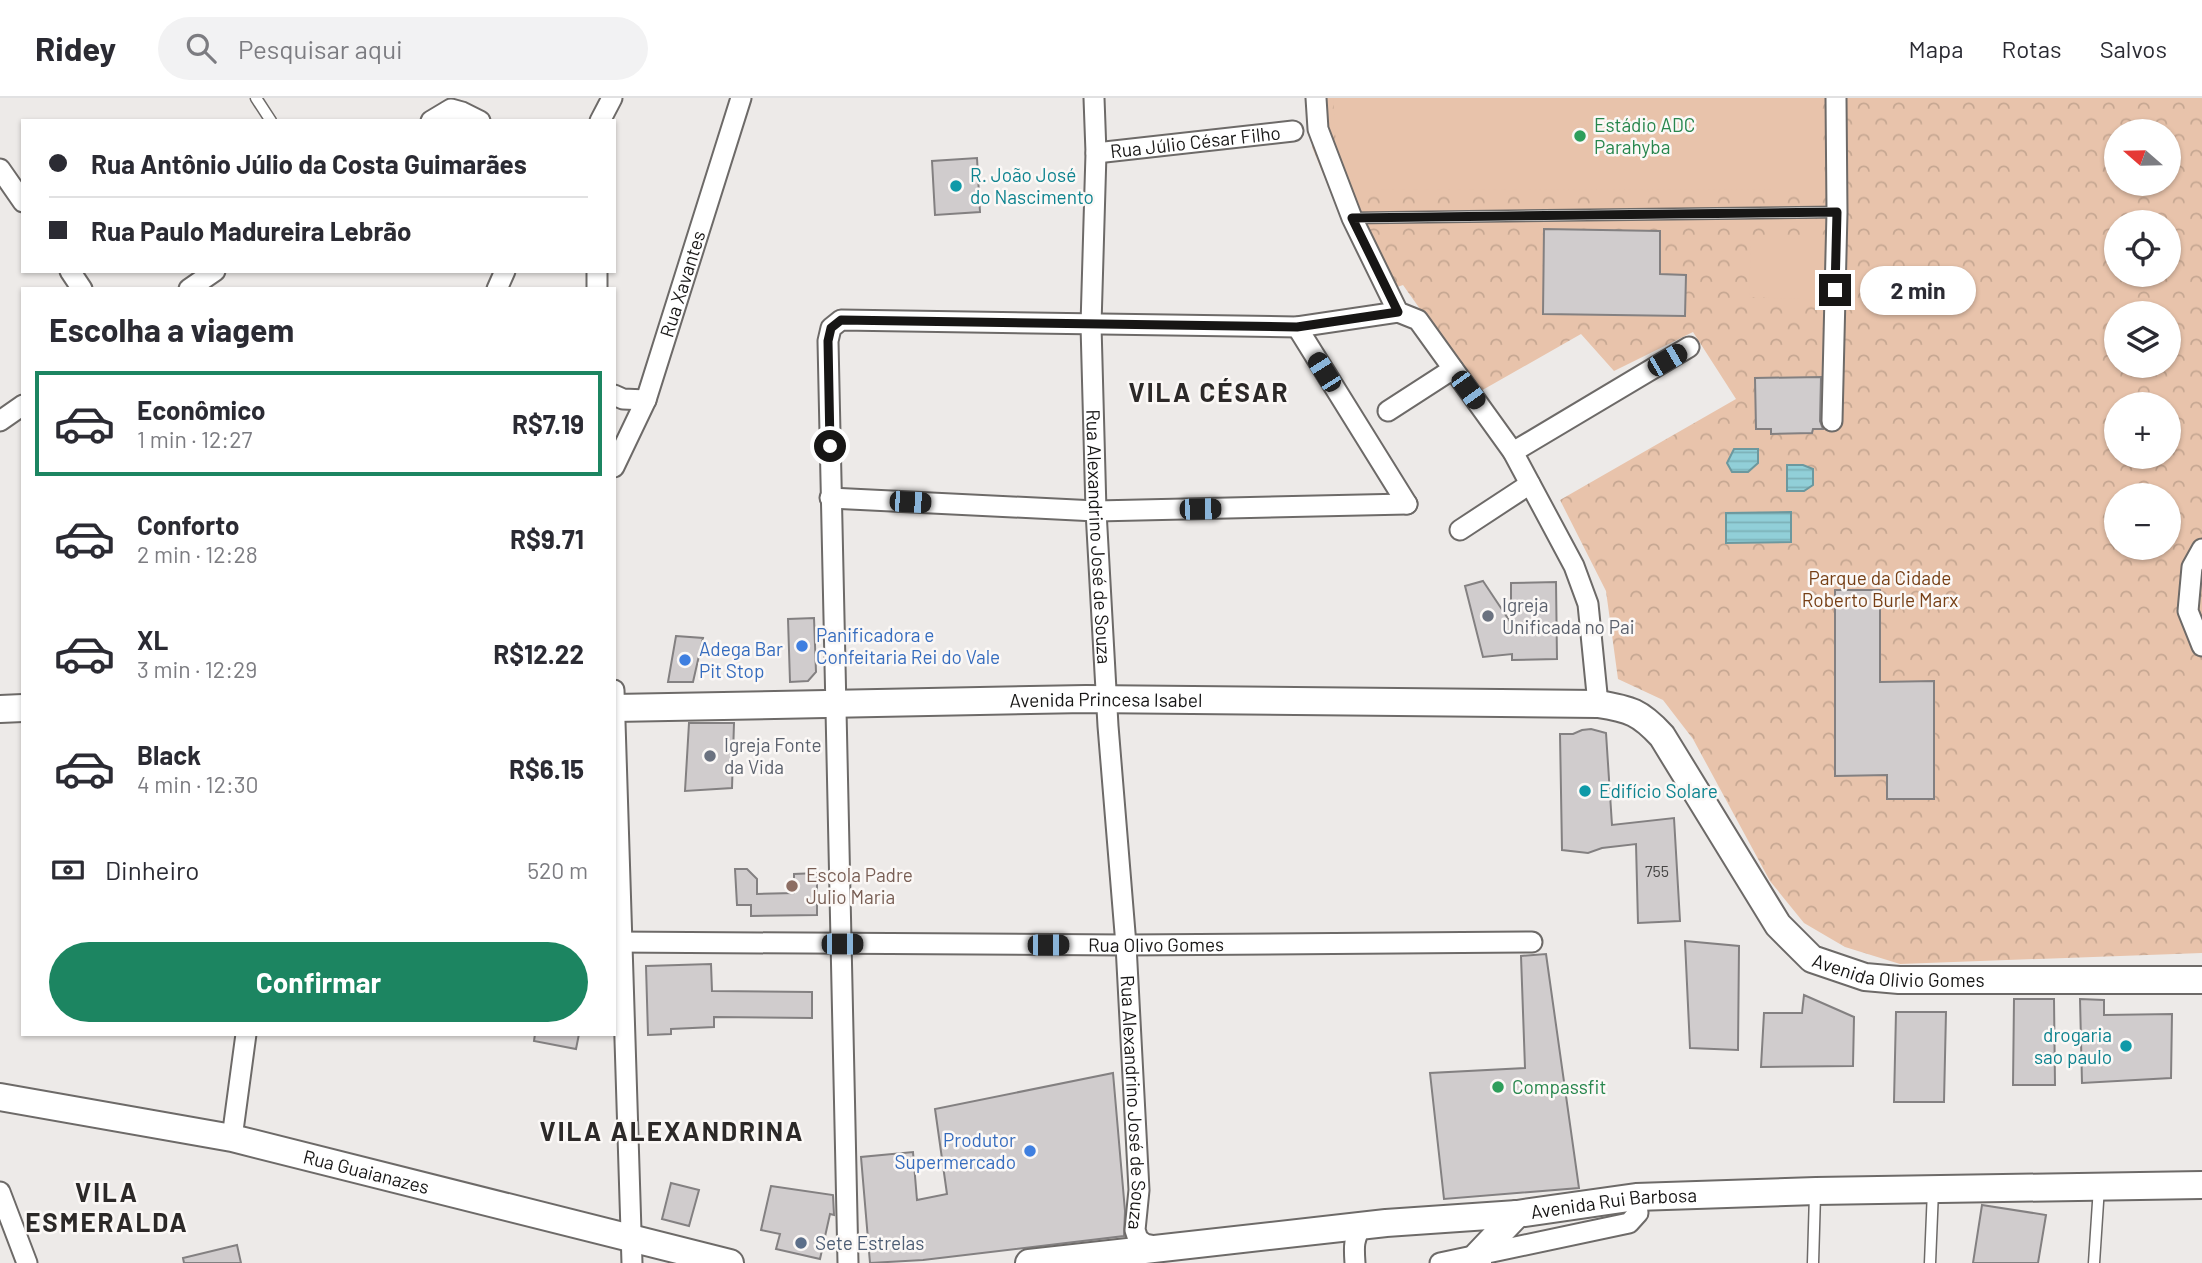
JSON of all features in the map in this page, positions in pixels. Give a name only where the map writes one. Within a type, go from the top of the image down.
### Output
[{"type":"main road","name":"Avenida Princesa Isabel","points":[[616,702],[835,704],[1107,700],[1598,704]]},
{"type":"main road","name":"Avenida Olivio Gomes","points":[[1598,704],[1629,709],[1645,718],[1662,736],[1778,925],[1812,959],[1865,977],[1899,980],[2202,980]]},
{"type":"main road","points":[[0,709],[21,708]]},
{"type":"main road","name":"Rua Guaianazes","points":[[0,1097],[232,1138],[631,1251],[730,1263]]},
{"type":"main road","name":"Avenida Rui Barbosa","points":[[1029,1263],[1362,1226],[1517,1213],[1636,1197],[1815,1191],[2202,1185]]},
{"type":"main road","points":[[1447,1220],[1470,1242],[1478,1259],[1517,1213]]},
{"type":"street","points":[[601,119],[612,98]]},
{"type":"street","name":"Rua Xavantes","points":[[616,463],[646,400],[741,98]]},
{"type":"street","name":"Rua Alexandrino José de Souza","points":[[1094,98],[1096,153],[1091,325],[1096,511],[1126,945],[1139,1190],[1135,1230],[1138,1239],[1145,1244],[1164,1248]]},
{"type":"street","points":[[1316,98],[1318,129],[1352,218],[1398,312]]},
{"type":"street","points":[[1832,421],[1837,212],[1836,98]]},
{"type":"street","points":[[434,119],[451,109],[476,119]]},
{"type":"street","name":"Rua Júlio César Filho","points":[[1096,153],[1293,131]]},
{"type":"street","points":[[0,169],[21,199]]},
{"type":"street","points":[[191,287],[212,273]]},
{"type":"street","points":[[848,1263],[828,341],[831,328],[841,320],[1297,327],[1398,312],[1419,320],[1513,452],[1574,566],[1588,604],[1598,704]]},
{"type":"street","points":[[830,498],[1096,511],[1407,504],[1297,327]]},
{"type":"street","points":[[1513,452],[1689,348]]},
{"type":"street","points":[[1388,411],[1452,369]]},
{"type":"street","points":[[616,396],[646,400]]},
{"type":"street","points":[[0,421],[21,406]]},
{"type":"street","points":[[1460,530],[1530,484]]},
{"type":"street","points":[[2202,549],[2192,566],[2188,611],[2202,646]]},
{"type":"street","points":[[616,782],[618,942],[631,1251]]},
{"type":"street","name":"Rua Olivo Gomes","points":[[618,942],[1126,945],[1532,942]]},
{"type":"street","points":[[232,1138],[246,1036]]},
{"type":"street","points":[[0,1192],[27,1263]]},
{"type":"street","points":[[1440,1263],[1478,1259],[1629,1223],[1638,1213],[1636,1197]]},
{"type":"street","points":[[1355,1263],[1353,1244],[1362,1226]]},
{"type":"lane","points":[[256,98],[270,119]]},
{"type":"lane","points":[[1352,218],[1837,212]]},
{"type":"lane","points":[[2094,1263],[2099,1185]]},
{"type":"lane","points":[[1930,1263],[1933,1189]]},
{"type":"lane","points":[[1813,1263],[1815,1191]]},
{"type":"green space","name":"Parque da Cidade Roberto Burle Marx","points":[[1313,98],[2202,98],[2202,953],[1900,964],[1845,947],[1804,923],[1770,881],[1693,739],[1663,700],[1618,679],[1606,591],[1560,500],[1736,399],[1693,332],[1614,371],[1581,334],[1479,392],[1403,285],[1380,293],[1340,215],[1312,147]]},
{"type":"green space","name":"Estádio ADC Parahyba","points":[[1333,98],[1822,98],[1825,189],[1357,190],[1348,187],[1338,174]]},
{"type":"green space","points":[[1751,240],[1831,240],[1831,300],[1749,297]]},
{"type":"water","points":[[1734,449],[1758,449],[1758,463],[1748,472],[1732,472],[1727,463]]},
{"type":"water","points":[[1787,465],[1803,465],[1813,469],[1813,485],[1804,491],[1787,491]]},
{"type":"water","points":[[1791,512],[1791,542],[1726,543],[1726,513]]},
{"type":"building","name":"R. João José do Nascimento","points":[[977,158],[980,212],[935,215],[932,161]]},
{"type":"building","points":[[1544,229],[1660,231],[1660,274],[1686,275],[1685,316],[1543,314]]},
{"type":"building","points":[[1821,377],[1820,421],[1823,429],[1813,429],[1812,433],[1771,434],[1771,429],[1756,429],[1755,378]]},
{"type":"building","points":[[1483,581],[1511,623],[1511,583],[1556,582],[1557,659],[1512,660],[1512,654],[1483,657],[1465,586]]},
{"type":"building","points":[[1835,590],[1880,590],[1880,682],[1934,681],[1934,799],[1887,799],[1887,775],[1835,776]]},
{"type":"building","name":"Panificadora e Confeitaria Rei do Vale","points":[[814,618],[816,672],[808,681],[790,682],[788,619]]},
{"type":"building","name":"Adega Bar Pit Stop","points":[[676,636],[703,638],[693,682],[668,682]]},
{"type":"building","name":"Igreja Fonte da Vida","points":[[689,723],[734,723],[732,788],[685,791]]},
{"type":"building","points":[[1591,729],[1606,733],[1612,825],[1674,818],[1680,921],[1638,923],[1636,844],[1602,848],[1588,853],[1562,850],[1560,734]]},
{"type":"building","points":[[735,869],[747,869],[757,879],[757,894],[794,893],[794,874],[817,873],[817,915],[751,916],[751,905],[737,905]]},
{"type":"building","points":[[1685,941],[1739,946],[1738,1050],[1690,1048]]},
{"type":"building","name":"Compassfit","points":[[1546,954],[1579,1188],[1444,1199],[1430,1073],[1525,1068],[1521,956]]},
{"type":"building","points":[[711,964],[712,991],[812,992],[812,1018],[714,1017],[714,1027],[671,1029],[671,1034],[648,1035],[646,966]]},
{"type":"building","points":[[1804,995],[1854,1017],[1853,1066],[1761,1067],[1764,1013],[1802,1013]]},
{"type":"building","points":[[2014,999],[2054,999],[2055,1085],[2013,1085]]},
{"type":"building","name":"drogaria sao paulo","points":[[2080,999],[2104,1000],[2104,1015],[2172,1014],[2171,1078],[2082,1083]]},
{"type":"building","points":[[1896,1012],[1946,1012],[1944,1102],[1894,1102]]},
{"type":"building","points":[[535,1036],[579,1036],[576,1049],[534,1041]]},
{"type":"building","name":"Produtor Supermercado","points":[[1113,1073],[1125,1211],[1124,1236],[923,1260],[870,1263],[861,1157],[913,1152],[917,1200],[947,1194],[935,1109]]},
{"type":"building","points":[[671,1183],[699,1190],[689,1226],[662,1219]]},
{"type":"building","points":[[771,1186],[833,1195],[834,1215],[830,1214],[820,1259],[776,1249],[780,1234],[761,1230]]},
{"type":"building","points":[[1982,1205],[2046,1215],[2038,1263],[1973,1263]]},
{"type":"building","points":[[237,1245],[241,1263],[184,1263],[183,1258]]},
{"type":"place","name":"Estádio ADC Parahyba","points":[[1580,136]]},
{"type":"place","name":"R. João José do Nascimento","points":[[956,186]]},
{"type":"place","name":"Igreja Unificada no Pai","points":[[1488,616]]},
{"type":"place","name":"Panificadora e Confeitaria Rei do Vale","points":[[802,646]]},
{"type":"place","name":"Adega Bar Pit Stop","points":[[685,660]]},
{"type":"place","name":"Igreja Fonte da Vida","points":[[710,756]]},
{"type":"place","name":"Edifício Solare","points":[[1585,791]]},
{"type":"place","name":"Escola Padre Julio Maria","points":[[792,886]]},
{"type":"place","name":"drogaria sao paulo","points":[[2126,1046]]},
{"type":"place","name":"Compassfit","points":[[1498,1087]]},
{"type":"place","name":"Produtor Supermercado","points":[[1030,1151]]},
{"type":"place","name":"Sete Estrelas","points":[[801,1243]]},
{"type":"district","name":"VILA CÉSAR","points":[[1209,393]]},
{"type":"district","name":"VILA ALEXANDRINA","points":[[672,1132]]},
{"type":"district","name":"VILA ESMERALDA","points":[[107,1208]]},
{"type":"route","points":[[830,446],[828,341],[831,328],[841,320],[1297,327],[1398,312],[1352,218],[1837,212],[1835,290]]}]
